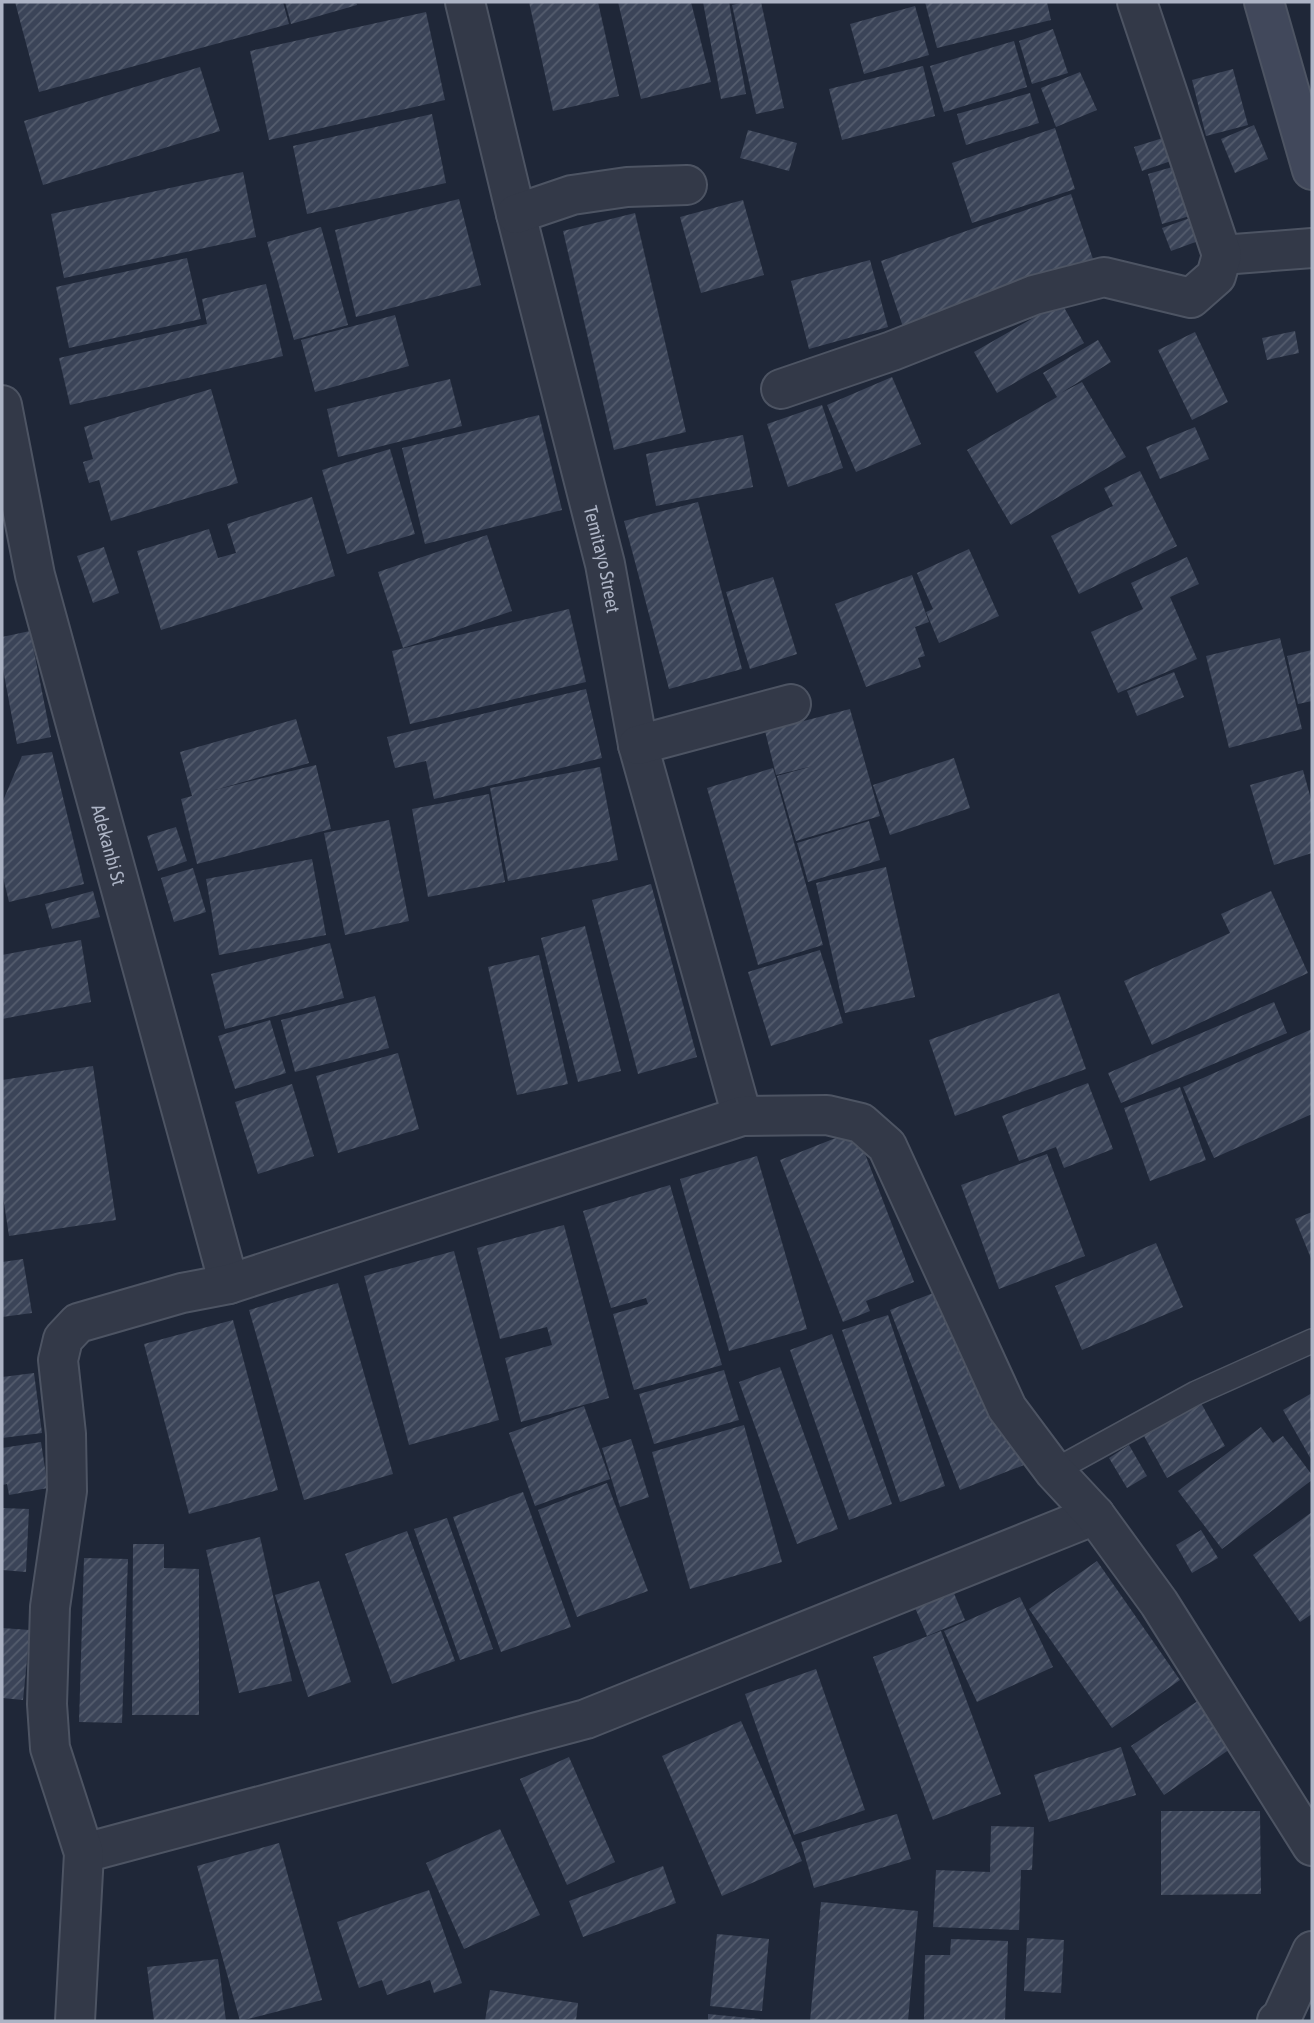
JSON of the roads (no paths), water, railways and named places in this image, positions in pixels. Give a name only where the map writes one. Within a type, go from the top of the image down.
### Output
[{"type":"street","name":"Temitayo Street","points":[[466,2],[516,214],[605,564],[638,745],[742,1116]]},
{"type":"street","points":[[781,390],[892,351],[1034,295],[1104,277],[1191,298],[1216,276],[1222,255],[1137,2]]},
{"type":"street","points":[[1264,2],[1312,170]]},
{"type":"street","points":[[516,214],[572,195],[627,187],[687,185]]},
{"type":"street","points":[[1222,255],[1312,248]]},
{"type":"street","name":"Adekanbi St","points":[[2,405],[19,577],[229,1284]]},
{"type":"street","points":[[638,745],[791,704]]},
{"type":"street","points":[[75,2021],[84,1853],[50,1748],[47,1704],[50,1607],[67,1491],[66,1434],[58,1360],[63,1339],[78,1323],[182,1293],[229,1284],[742,1116],[827,1115],[861,1123],[887,1146],[1007,1408],[1054,1471],[1095,1515],[1159,1602],[1312,1846]]},
{"type":"street","points":[[84,1853],[586,1719],[1095,1515]]},
{"type":"street","points":[[1280,2020],[1312,1951]]},
{"type":"lane","points":[[1054,1471],[1196,1393],[1312,1340]]}]
